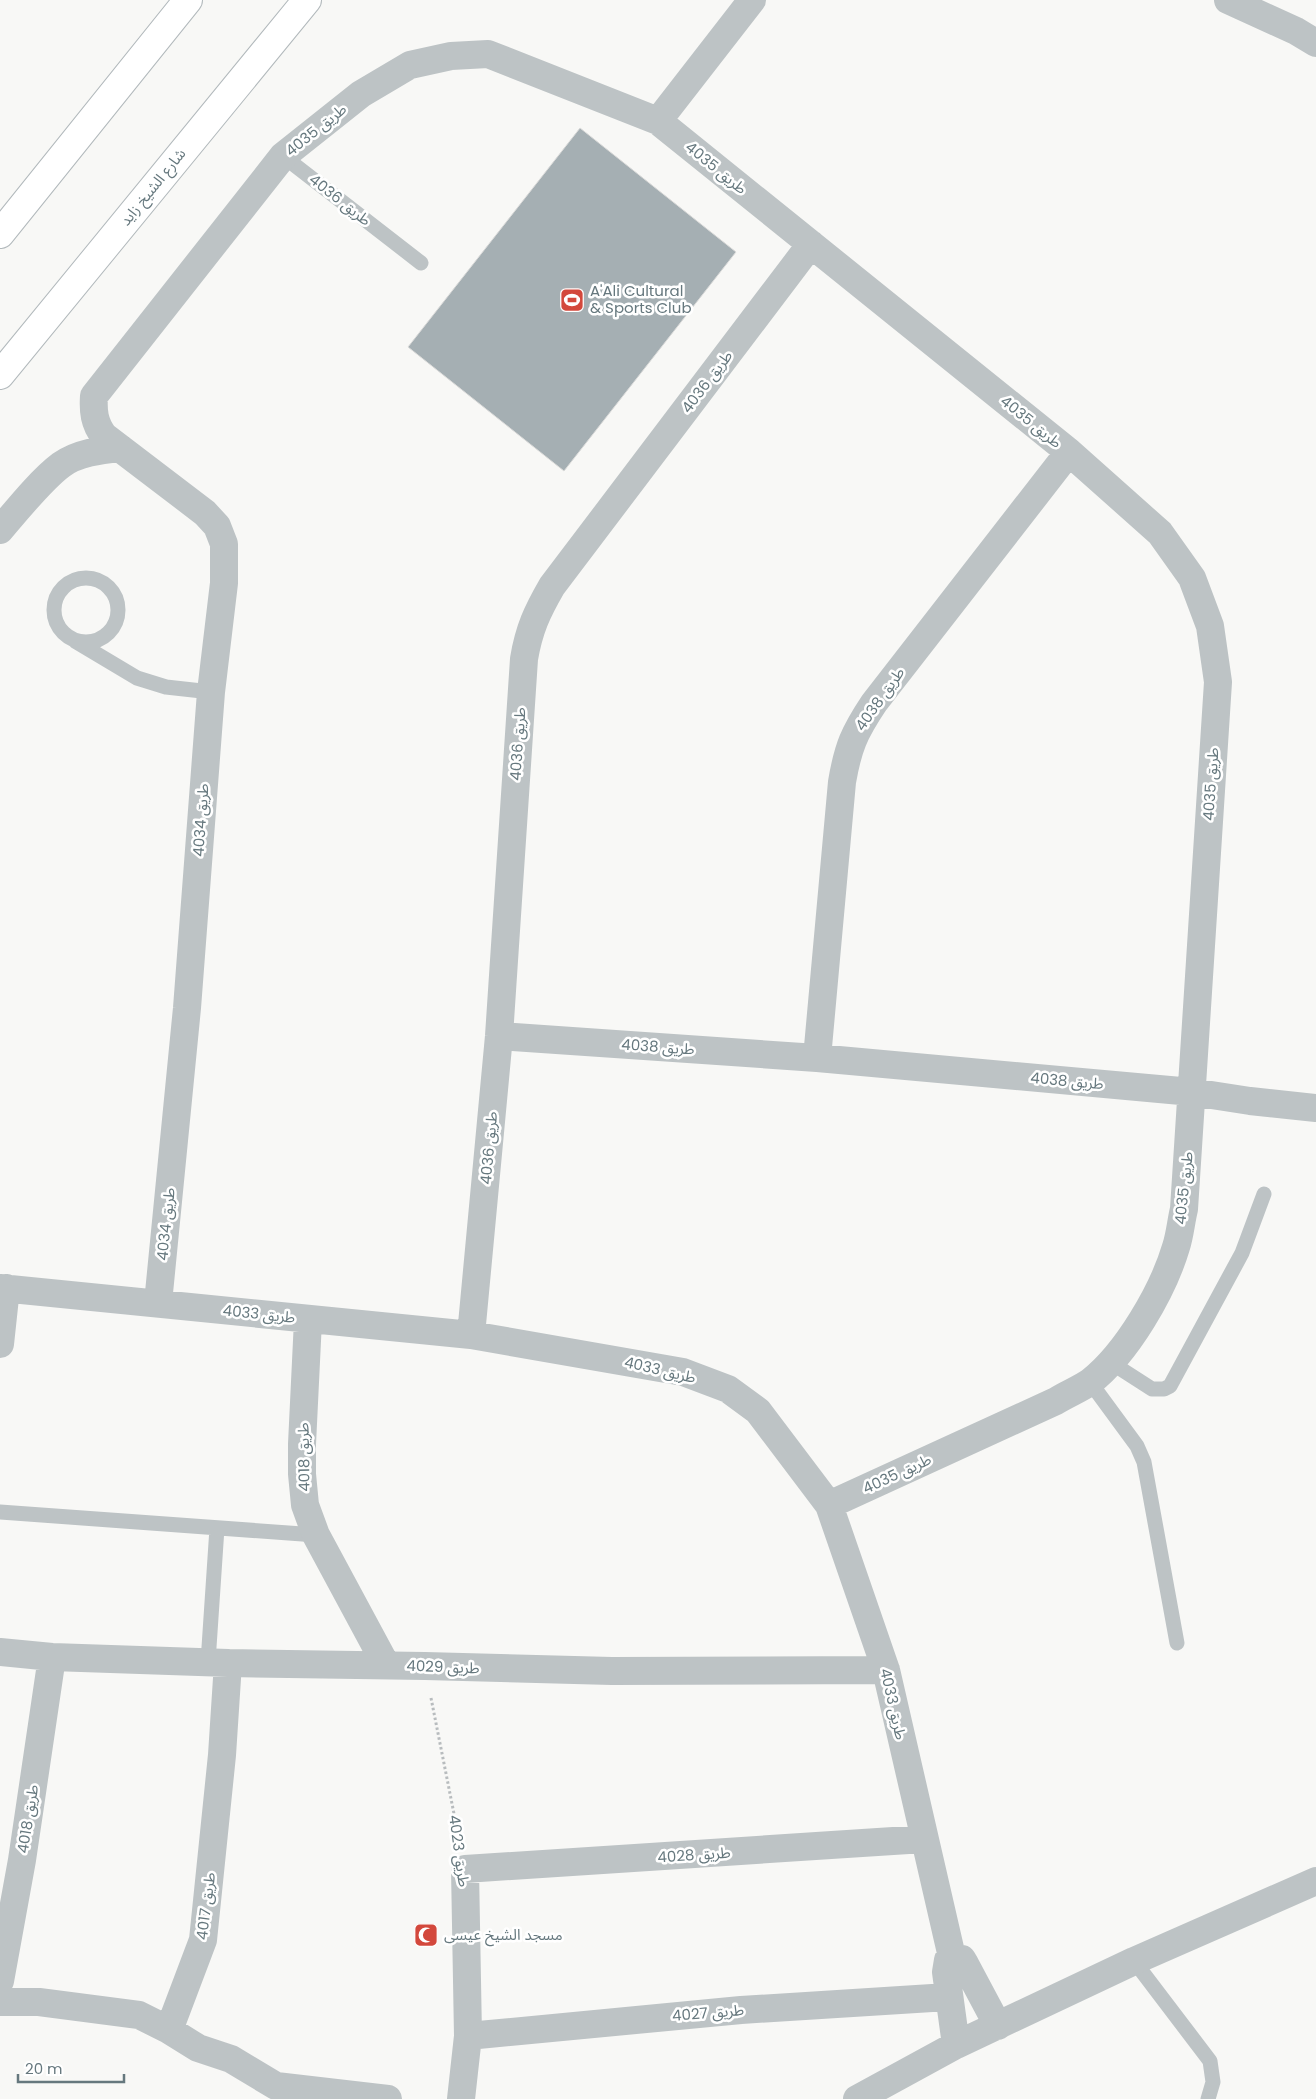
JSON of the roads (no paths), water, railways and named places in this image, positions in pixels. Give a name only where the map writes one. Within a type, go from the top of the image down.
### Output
[{"type":"main road","points":[[0,234],[188,0]]},
{"type":"main road","name":"شارع الشيخ زايد","points":[[0,375],[307,0]]},
{"type":"street","points":[[658,121],[752,0]]},
{"type":"street","points":[[1228,0],[1296,31],[1316,43]]},
{"type":"street","name":"طريق 4035","points":[[94,396],[283,156],[361,94],[410,66],[451,56],[488,54],[658,121],[1069,452],[1160,533],[1192,578],[1210,626],[1218,682],[1184,1209],[1176,1247],[1159,1289],[1140,1324],[1110,1362],[1090,1382],[1056,1401],[830,1505]]},
{"type":"street","name":"طريق 4036","points":[[471,1335],[499,1036],[524,659],[528,635],[536,612],[552,586],[811,244]]},
{"type":"street","name":"طريق 4034","points":[[94,396],[94,418],[98,428],[120,448],[205,514],[217,526],[224,544],[224,583],[211,692],[187,1008],[158,1303]]},
{"type":"street","points":[[0,530],[19,507],[62,464],[92,452],[120,448]]},
{"type":"street","name":"طريق 4038","points":[[817,1058],[842,782],[847,754],[855,732],[874,703],[1069,452]]},
{"type":"street","name":"طريق 4038","points":[[499,1036],[817,1058],[1192,1092],[1250,1101],[1316,1108]]},
{"type":"street","points":[[0,1344],[3,1288]]},
{"type":"street","name":"طريق 4033","points":[[3,1288],[471,1335],[683,1372],[728,1389],[758,1411],[830,1505],[886,1670],[952,1957],[946,1965],[948,1998],[956,2046]]},
{"type":"street","name":"طريق 4018","points":[[308,1320],[302,1474],[305,1505],[316,1535],[386,1665]]},
{"type":"street","name":"طريق 4029","points":[[0,1652],[52,1657],[612,1671],[886,1670]]},
{"type":"street","name":"طريق 4018","points":[[0,1981],[22,1860],[52,1657]]},
{"type":"street","name":"طريق 4017","points":[[170,2030],[203,1940],[222,1755],[218,1662]]},
{"type":"street","name":"طريق 4028","points":[[465,1869],[924,1839]]},
{"type":"street","name":"طريق 4023","points":[[461,2099],[468,2036],[465,1869]]},
{"type":"street","points":[[857,2099],[956,2046],[1134,1961],[1316,1880]]},
{"type":"street","points":[[952,1957],[962,1959],[966,1964],[998,2026]]},
{"type":"street","name":"طريق 4027","points":[[468,2036],[741,2010],[948,1998]]},
{"type":"street","points":[[0,2002],[39,2002],[140,2016],[170,2030],[198,2048],[231,2059],[276,2086],[388,2099]]},
{"type":"lane","name":"طريق 4036","points":[[283,156],[421,263]]},
{"type":"lane","points":[[74,640],[86,642],[99,640],[109,633],[116,622],[118,610],[116,598],[109,588],[98,580],[86,578],[74,580],[64,587],[57,598],[54,610],[57,622],[64,633],[74,640],[137,678],[166,687],[211,692]]},
{"type":"lane","points":[[1110,1362],[1152,1389],[1158,1390],[1170,1386],[1238,1260],[1264,1194]]},
{"type":"lane","points":[[1090,1382],[1137,1446],[1144,1462],[1178,1643]]},
{"type":"lane","points":[[0,1512],[316,1535]]},
{"type":"lane","points":[[217,1528],[218,1662]]},
{"type":"lane","points":[[1134,1961],[1210,2061],[1213,2082],[1208,2099]]},
{"type":"place","name":"A'Ali Cultural & Sports Club","points":[[572,300]]},
{"type":"place","name":"مسجد الشيخ عيسى","points":[[426,1935]]}]
